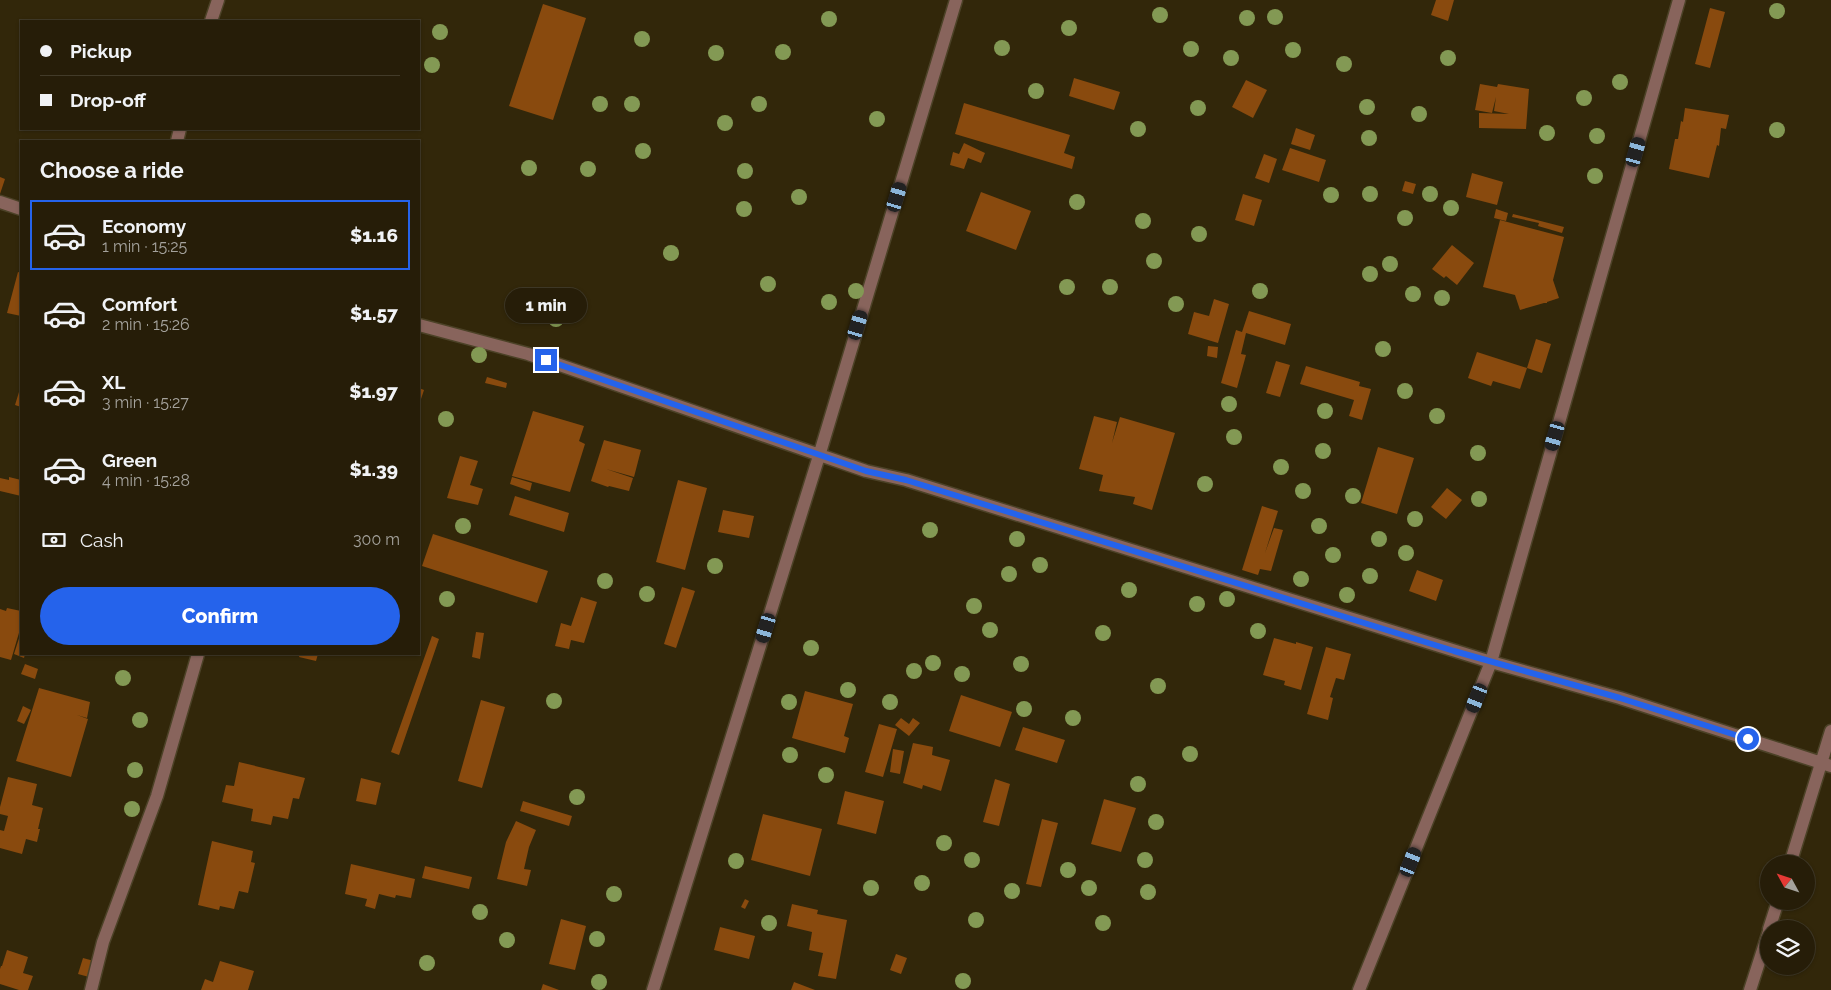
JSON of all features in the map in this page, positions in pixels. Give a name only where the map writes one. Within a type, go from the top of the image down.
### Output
[{"type":"street","points":[[211,20],[218,0]]},
{"type":"street","points":[[653,990],[819,456],[956,0]]},
{"type":"street","points":[[1359,990],[1491,662],[1679,0]]},
{"type":"street","points":[[0,202],[20,209]]},
{"type":"street","points":[[420,325],[528,354],[866,471],[906,480],[1491,662],[1620,698],[1826,764]]},
{"type":"street","points":[[91,990],[103,942],[157,796],[198,655]]},
{"type":"street","points":[[1793,855],[1826,764],[1831,731]]},
{"type":"street","points":[[1750,990],[1760,958]]},
{"type":"building","points":[[1436,0],[1454,0],[1448,21],[1431,15]]},
{"type":"building","points":[[543,4],[586,18],[553,120],[509,106]]},
{"type":"building","points":[[1710,8],[1725,12],[1710,68],[1695,64]]},
{"type":"building","points":[[1074,78],[1120,92],[1114,110],[1069,96]]},
{"type":"building","points":[[1246,80],[1267,90],[1253,118],[1232,107]]},
{"type":"building","points":[[1480,84],[1497,87],[1498,84],[1529,89],[1526,129],[1479,128],[1479,113],[1509,114],[1494,111],[1496,97],[1492,113],[1475,110]]},
{"type":"building","points":[[964,103],[1070,135],[1064,153],[1075,157],[1072,169],[955,134]]},
{"type":"building","points":[[1685,108],[1729,115],[1726,129],[1721,128],[1719,146],[1717,145],[1709,178],[1669,169],[1675,139],[1678,139]]},
{"type":"building","points":[[1296,128],[1315,135],[1310,150],[1291,144]]},
{"type":"building","points":[[964,143],[985,153],[981,163],[968,158],[964,169],[950,165],[953,152],[959,154]]},
{"type":"building","points":[[1290,148],[1326,160],[1319,182],[1282,170]]},
{"type":"building","points":[[1264,154],[1277,159],[1269,183],[1255,178]]},
{"type":"building","points":[[1472,173],[1503,182],[1497,205],[1466,197]]},
{"type":"building","points":[[0,177],[5,179],[0,194]]},
{"type":"building","points":[[1405,181],[1416,184],[1413,194],[1402,191]]},
{"type":"building","points":[[981,192],[1031,211],[1016,250],[966,231]]},
{"type":"building","points":[[1243,194],[1262,200],[1254,226],[1235,220]]},
{"type":"building","points":[[1496,209],[1508,213],[1506,221],[1494,218]]},
{"type":"building","points":[[1513,214],[1564,227],[1562,233],[1538,226],[1539,223],[1512,217]]},
{"type":"building","points":[[1500,220],[1564,237],[1553,280],[1559,298],[1520,310],[1515,295],[1483,287]]},
{"type":"building","points":[[1452,245],[1474,263],[1457,285],[1446,276],[1444,278],[1432,269]]},
{"type":"building","points":[[18,272],[20,273],[20,316],[7,313]]},
{"type":"building","points":[[1214,299],[1229,304],[1218,343],[1188,334],[1194,312],[1209,316]]},
{"type":"building","points":[[1249,311],[1291,324],[1285,345],[1246,333],[1241,354],[1246,355],[1237,388],[1221,383],[1236,330],[1242,332]]},
{"type":"building","points":[[1536,339],[1551,344],[1542,373],[1527,368]]},
{"type":"building","points":[[1208,346],[1218,347],[1217,358],[1207,356]]},
{"type":"building","points":[[1477,352],[1527,368],[1520,389],[1493,381],[1491,386],[1468,378]]},
{"type":"building","points":[[1276,361],[1290,365],[1280,397],[1266,393]]},
{"type":"building","points":[[1306,366],[1360,382],[1359,386],[1371,389],[1362,420],[1349,416],[1354,400],[1300,384]]},
{"type":"building","points":[[487,377],[507,383],[506,388],[485,383]]},
{"type":"building","points":[[420,388],[424,390],[420,402]]},
{"type":"building","points":[[19,392],[20,407],[15,405]]},
{"type":"building","points":[[533,411],[584,426],[579,441],[585,444],[570,492],[512,476]]},
{"type":"building","points":[[1094,416],[1117,422],[1112,443],[1120,417],[1175,433],[1152,510],[1133,504],[1135,497],[1099,491],[1103,475],[1079,469]]},
{"type":"building","points":[[604,440],[641,450],[634,477],[606,469],[633,478],[629,491],[591,481]]},
{"type":"building","points":[[1378,447],[1414,458],[1397,514],[1361,503]]},
{"type":"building","points":[[460,456],[478,461],[470,485],[483,489],[478,505],[447,498]]},
{"type":"building","points":[[9,477],[20,480],[20,496],[0,491],[0,478],[9,480]]},
{"type":"building","points":[[512,477],[532,483],[530,491],[510,484]]},
{"type":"building","points":[[678,480],[707,488],[685,570],[656,562]]},
{"type":"building","points":[[1447,488],[1462,500],[1446,519],[1431,507]]},
{"type":"building","points":[[515,496],[569,513],[564,532],[509,515]]},
{"type":"building","points":[[1262,506],[1278,511],[1265,553],[1274,528],[1283,530],[1271,571],[1260,569],[1258,575],[1242,570]]},
{"type":"building","points":[[723,510],[754,516],[749,538],[718,532]]},
{"type":"building","points":[[433,534],[548,571],[537,603],[422,566]]},
{"type":"building","points":[[1417,570],[1443,580],[1436,601],[1409,591]]},
{"type":"building","points":[[682,587],[695,591],[676,648],[664,644]]},
{"type":"building","points":[[581,597],[597,602],[584,643],[571,640],[569,649],[555,646],[561,623],[571,626]]},
{"type":"building","points":[[7,608],[20,611],[20,629],[11,660],[0,657],[0,609],[6,611]]},
{"type":"building","points":[[476,632],[484,633],[480,659],[472,657]]},
{"type":"building","points":[[20,635],[20,655],[25,655],[24,658],[14,654]]},
{"type":"building","points":[[432,636],[439,639],[399,755],[391,752]]},
{"type":"building","points":[[1274,638],[1313,647],[1301,690],[1284,685],[1285,681],[1263,675]]},
{"type":"building","points":[[1326,647],[1351,654],[1344,680],[1336,678],[1330,697],[1333,698],[1328,720],[1307,714]]},
{"type":"building","points":[[300,655],[318,655],[316,661],[299,657]]},
{"type":"building","points":[[25,664],[38,669],[35,679],[21,674]]},
{"type":"building","points":[[39,688],[90,702],[87,718],[77,715],[88,719],[71,777],[16,761]]},
{"type":"building","points":[[805,691],[853,704],[844,736],[849,738],[845,753],[792,738]]},
{"type":"building","points":[[961,695],[1012,712],[1000,747],[949,731]]},
{"type":"building","points":[[481,700],[505,707],[482,788],[458,781]]},
{"type":"building","points":[[23,706],[31,710],[24,724],[17,721]]},
{"type":"building","points":[[901,718],[909,724],[913,718],[920,723],[909,736],[895,725]]},
{"type":"building","points":[[879,724],[897,729],[883,777],[865,772]]},
{"type":"building","points":[[1023,727],[1065,740],[1057,763],[1015,750]]},
{"type":"building","points":[[913,743],[933,747],[932,755],[950,760],[941,791],[923,785],[922,789],[903,783]]},
{"type":"building","points":[[893,749],[904,751],[900,774],[890,772]]},
{"type":"building","points":[[239,762],[305,778],[299,799],[293,798],[288,819],[273,816],[271,825],[251,821],[253,809],[222,802],[226,785],[234,786]]},
{"type":"building","points":[[8,777],[37,784],[32,805],[43,808],[37,842],[26,839],[22,854],[0,848],[0,830],[4,831],[8,816],[0,814],[0,807]]},
{"type":"building","points":[[361,778],[381,783],[376,805],[356,801]]},
{"type":"building","points":[[995,779],[1010,784],[999,826],[983,822]]},
{"type":"building","points":[[845,791],[884,801],[876,834],[837,824]]},
{"type":"building","points":[[1104,799],[1136,808],[1121,852],[1091,844]]},
{"type":"building","points":[[523,801],[572,816],[569,826],[520,811]]},
{"type":"building","points":[[763,814],[822,829],[810,876],[751,860]]},
{"type":"building","points":[[1042,819],[1058,823],[1041,887],[1026,884]]},
{"type":"building","points":[[516,821],[536,830],[529,847],[524,869],[531,870],[527,886],[497,879],[506,842]]},
{"type":"building","points":[[212,841],[253,851],[251,862],[255,863],[248,893],[239,891],[234,909],[220,906],[219,910],[198,905]]},
{"type":"building","points":[[351,864],[415,879],[411,898],[396,895],[395,898],[379,894],[375,909],[365,906],[367,899],[345,894]]},
{"type":"building","points":[[425,866],[472,877],[469,889],[422,878]]},
{"type":"building","points":[[745,899],[749,901],[745,909],[741,907]]},
{"type":"building","points":[[792,904],[818,910],[817,914],[847,920],[836,979],[818,976],[823,953],[809,950],[812,932],[787,926]]},
{"type":"building","points":[[561,919],[586,926],[575,970],[549,964]]},
{"type":"building","points":[[720,927],[755,936],[749,959],[714,950]]},
{"type":"building","points":[[7,950],[28,957],[23,973],[33,976],[28,990],[19,990],[0,984],[0,969]]},
{"type":"building","points":[[896,954],[907,958],[901,974],[890,970]]},
{"type":"building","points":[[83,958],[94,961],[89,977],[78,974]]},
{"type":"building","points":[[220,961],[254,971],[248,990],[201,990],[205,979],[213,982]]},
{"type":"building","points":[[794,982],[815,990],[791,990]]},
{"type":"building","points":[[543,984],[559,990],[541,990]]},
{"type":"route","points":[[546,360],[866,471],[906,480],[1454,651],[1620,698],[1748,739]]}]
